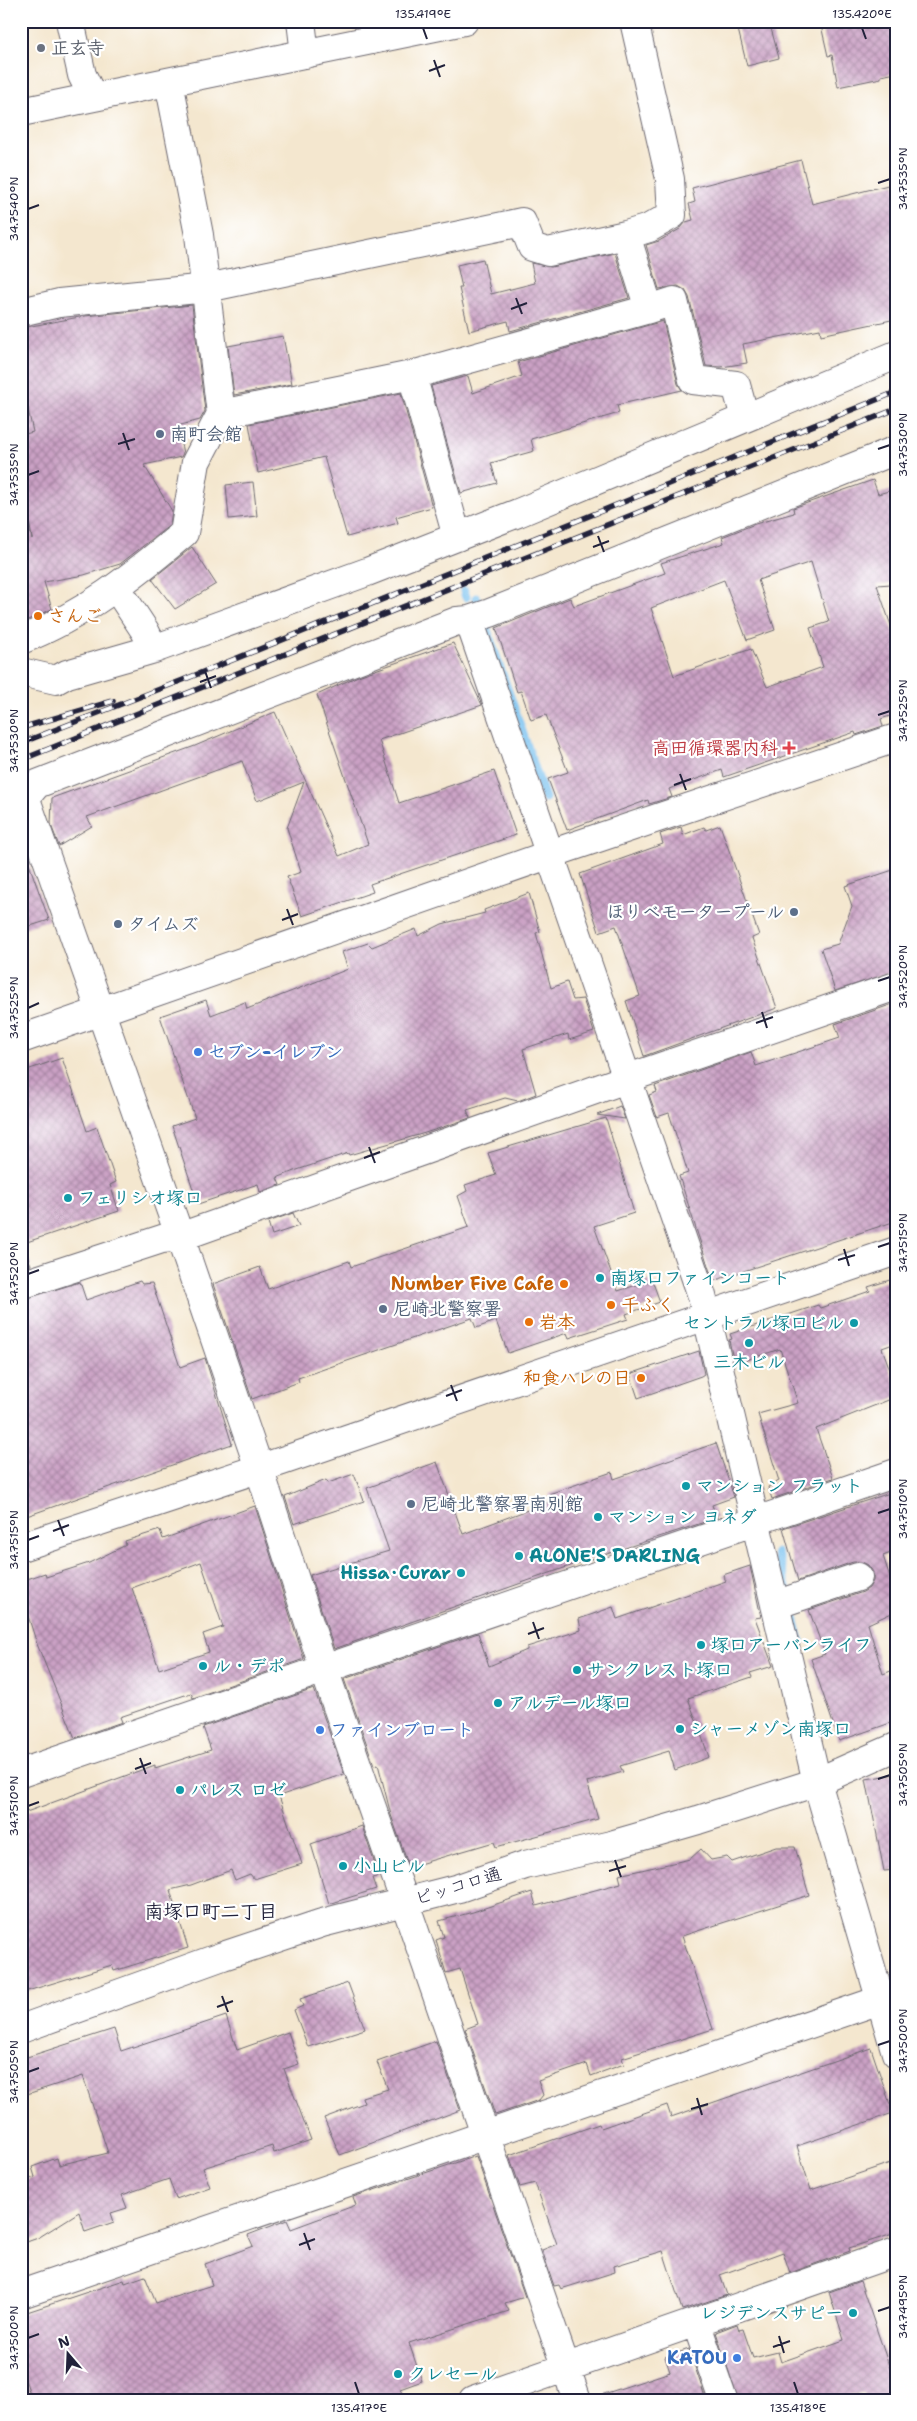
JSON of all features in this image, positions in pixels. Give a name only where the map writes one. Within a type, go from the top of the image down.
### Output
[{"type":"street","points":[[70,21],[82,76],[93,98]]},
{"type":"street","points":[[301,21],[305,54]]},
{"type":"street","points":[[21,112],[464,21]]},
{"type":"street","points":[[21,312],[59,303],[207,288],[522,222],[532,247],[548,252],[649,228],[672,215],[670,179],[634,21]]},
{"type":"street","points":[[56,680],[34,656],[34,643],[30,636],[74,615],[131,578],[184,533],[196,462],[221,414],[199,235],[169,82]]},
{"type":"street","points":[[626,235],[649,309]]},
{"type":"street","points":[[221,414],[412,375],[674,301],[693,380],[736,385],[746,418]]},
{"type":"street","points":[[21,672],[56,680],[67,674],[154,649],[367,572],[896,355]]},
{"type":"street","points":[[412,375],[457,536]]},
{"type":"street","points":[[577,2400],[324,1670],[259,1468],[180,1238],[102,1012],[23,794],[36,784],[457,621],[479,617],[896,450]]},
{"type":"street","points":[[116,587],[145,631],[154,649]]},
{"type":"street","points":[[479,617],[634,1076],[707,1316],[753,1522],[785,1602],[831,1775],[880,2000],[896,2053]]},
{"type":"street","points":[[21,1039],[558,851],[896,738]]},
{"type":"street","points":[[21,1285],[162,1240],[180,1238],[634,1076],[896,986]]},
{"type":"street","points":[[21,1547],[896,1251]]},
{"type":"street","points":[[21,1773],[896,1473]]},
{"type":"street","points":[[785,1602],[858,1577]]},
{"type":"street","name":"ピッコロ通","points":[[21,2028],[322,1923],[459,1888],[525,1866],[611,1845],[698,1820],[831,1775],[896,1747]]},
{"type":"street","points":[[21,2294],[880,2000]]},
{"type":"street","points":[[473,2400],[896,2252]]},
{"type":"street","points":[[696,2322],[723,2400]]},
{"type":"building","points":[[736,21],[769,21],[779,58],[747,66]]},
{"type":"building","points":[[820,21],[896,21],[896,73],[838,87],[832,55],[828,56]]},
{"type":"building","points":[[801,160],[812,204],[896,183],[896,319],[821,335],[820,329],[743,344],[747,363],[721,367],[706,366],[689,297],[685,290],[678,286],[659,289],[646,245],[659,241],[680,229],[686,222],[693,220],[689,204],[695,202],[692,188]]},
{"type":"building","points":[[615,253],[629,298],[510,331],[508,321],[469,331],[459,288],[462,288],[457,265],[483,259],[491,294],[535,283],[531,263],[551,267]]},
{"type":"building","points":[[192,305],[205,411],[200,420],[177,426],[183,453],[181,457],[144,465],[172,511],[170,525],[120,564],[84,575],[44,582],[52,609],[21,623],[21,527],[29,526],[32,539],[21,471],[21,435],[33,432],[21,377],[21,328],[85,316]]},
{"type":"building","points":[[663,321],[678,384],[682,390],[617,405],[619,413],[531,439],[534,451],[491,463],[497,483],[461,493],[431,386],[468,376],[473,393],[522,376],[518,362]]},
{"type":"building","points":[[283,336],[292,384],[234,395],[228,346]]},
{"type":"building","points":[[401,393],[432,507],[396,517],[398,523],[347,537],[324,457],[258,473],[249,424]]},
{"type":"building","points":[[873,480],[878,494],[896,489],[896,579],[891,580],[891,584],[877,585],[896,640],[896,714],[881,719],[883,726],[856,735],[855,732],[724,777],[722,770],[669,789],[672,797],[649,804],[648,800],[567,830],[548,779],[568,772],[546,715],[531,720],[521,691],[517,692],[496,628],[570,598],[574,606],[665,573],[661,563],[724,543],[722,537],[755,524],[794,513],[793,508]],"holes":[[[811,562],[829,622],[810,628],[823,667],[767,687],[751,649],[674,676],[651,608],[724,580],[747,640],[775,630],[758,580]]]},
{"type":"building","points":[[253,482],[257,516],[229,519],[226,485]]},
{"type":"building","points":[[192,547],[216,584],[175,609],[152,579]]},
{"type":"building","points":[[453,643],[482,705],[379,740],[399,803],[494,771],[516,835],[370,884],[373,892],[302,916],[287,877],[301,872],[287,828],[304,782],[257,801],[242,761],[87,817],[92,826],[59,846],[51,825],[52,798],[195,746],[275,712],[339,856],[368,844],[317,695],[358,676]]},
{"type":"building","points":[[720,825],[759,935],[752,938],[777,1008],[644,1056],[626,1001],[640,996],[616,926],[599,932],[580,874],[663,844],[660,834],[681,827],[683,835],[704,827],[706,830]]},
{"type":"building","points":[[21,853],[25,853],[49,920],[21,929]]},
{"type":"building","points":[[896,869],[896,971],[835,991],[821,949],[838,944],[852,906],[845,886]]},
{"type":"building","points":[[529,893],[540,932],[536,933],[551,988],[567,982],[573,1000],[583,999],[594,1032],[569,1040],[568,1034],[523,1049],[536,1094],[518,1101],[505,1098],[467,1110],[470,1118],[349,1155],[348,1153],[294,1171],[277,1178],[280,1185],[260,1192],[258,1184],[198,1204],[172,1126],[195,1118],[160,1016],[206,1000],[211,1015],[245,1002],[247,1009],[348,969],[342,952],[368,943],[372,947],[416,929],[418,936],[442,924],[485,913],[484,910]]},
{"type":"building","points":[[896,1003],[896,1221],[713,1281],[679,1176],[688,1173],[669,1113],[657,1117],[649,1095],[657,1092],[655,1086],[751,1052],[756,1066],[840,1038],[835,1024]]},
{"type":"building","name":"フェリシオ塚口","points":[[62,1058],[87,1131],[97,1127],[116,1182],[110,1185],[119,1211],[21,1244],[21,1072]]},
{"type":"building","points":[[620,1106],[625,1119],[597,1115]]},
{"type":"building","points":[[606,1118],[634,1213],[594,1226],[618,1291],[652,1280],[660,1302],[626,1314],[628,1319],[569,1338],[567,1333],[508,1353],[496,1321],[476,1328],[472,1318],[298,1378],[299,1382],[252,1399],[213,1284],[260,1267],[268,1289],[349,1261],[351,1267],[469,1227],[458,1196],[467,1191],[465,1185],[496,1175],[488,1153]]},
{"type":"building","points":[[293,1213],[299,1226],[272,1235],[268,1222]]},
{"type":"building","points":[[25,1250],[31,1265],[21,1268],[21,1251]]},
{"type":"building","points":[[896,1278],[896,1343],[882,1348],[896,1386],[896,1397],[816,1429],[833,1478],[772,1499],[768,1487],[779,1481],[758,1414],[798,1403],[780,1349],[734,1364],[729,1340],[732,1339],[730,1334],[818,1305],[820,1308],[870,1291],[868,1287]]},
{"type":"building","points":[[140,1281],[142,1284],[152,1283],[180,1367],[205,1358],[232,1444],[21,1518],[21,1300],[80,1282],[86,1300]]},
{"type":"building","points":[[699,1351],[704,1374],[638,1398],[630,1374]]},
{"type":"building","points":[[716,1443],[734,1497],[712,1505],[717,1518],[567,1567],[334,1649],[310,1575],[389,1551],[367,1488],[437,1462],[463,1534],[552,1501],[549,1494],[612,1472],[614,1479]]},
{"type":"building","points":[[354,1474],[364,1501],[294,1524],[285,1497],[326,1480],[328,1483]]},
{"type":"building","points":[[896,1491],[896,1551],[883,1556],[896,1595],[896,1611],[868,1624],[883,1674],[896,1669],[896,1721],[839,1741],[811,1659],[825,1654],[809,1610],[863,1592],[869,1588],[873,1581],[873,1572],[868,1565],[862,1562],[853,1562],[798,1581],[783,1528]]},
{"type":"building","points":[[255,1506],[304,1659],[193,1698],[191,1693],[120,1717],[122,1722],[75,1738],[37,1644],[21,1594],[21,1581],[45,1573],[46,1577],[89,1563],[126,1545],[125,1541],[160,1530],[163,1539]],"holes":[[[201,1562],[223,1627],[203,1634],[209,1652],[159,1669],[132,1588]]]},
{"type":"building","points":[[750,1566],[761,1617],[755,1618],[773,1666],[750,1673],[752,1677],[688,1698],[709,1757],[675,1770],[669,1751],[620,1766],[623,1772],[587,1782],[598,1819],[496,1847],[494,1842],[409,1867],[391,1815],[378,1764],[374,1765],[344,1679],[478,1633],[489,1666],[527,1650],[527,1647],[581,1630],[579,1619],[613,1607],[617,1619],[726,1581],[723,1575]]},
{"type":"building","points":[[314,1689],[344,1774],[279,1796],[302,1864],[254,1879],[250,1874],[235,1880],[231,1870],[191,1885],[170,1890],[188,1948],[114,1971],[112,1965],[21,1993],[21,1814],[155,1765],[155,1768],[211,1750],[203,1727]]},
{"type":"building","points":[[896,1774],[896,1870],[884,1871],[866,1779]]},
{"type":"building","name":"小山ビル","points":[[362,1826],[379,1876],[372,1878],[376,1889],[329,1904],[311,1844]]},
{"type":"building","points":[[776,1847],[795,1847],[809,1895],[682,1936],[713,2029],[622,2058],[624,2064],[591,2076],[587,2064],[538,2081],[543,2095],[539,2100],[495,2115],[465,2029],[478,2024],[460,1969],[446,1973],[436,1940],[444,1937],[439,1921],[473,1912],[532,1892],[536,1906],[621,1883],[619,1875],[690,1859],[701,1849],[711,1860],[727,1857],[732,1862]]},
{"type":"building","points":[[348,1983],[365,2029],[308,2047],[294,2010],[303,2006],[300,1999]]},
{"type":"building","points":[[226,2016],[237,2050],[288,2032],[299,2064],[284,2069],[311,2140],[274,2153],[272,2146],[203,2168],[210,2187],[176,2199],[169,2179],[122,2195],[127,2208],[111,2213],[114,2222],[85,2232],[79,2212],[38,2238],[21,2244],[21,2182],[35,2177],[32,2167],[57,2158],[59,2165],[108,2153],[83,2076],[21,2096],[21,2059],[114,2029],[121,2051]]},
{"type":"building","points":[[436,2041],[460,2110],[340,2155],[324,2118],[364,2103],[362,2097],[388,2089],[377,2062]]},
{"type":"building","points":[[871,2048],[893,2113],[797,2146],[811,2190],[896,2161],[896,2233],[849,2248],[850,2251],[790,2273],[783,2252],[720,2275],[727,2295],[682,2310],[663,2251],[614,2266],[615,2272],[561,2289],[559,2285],[554,2286],[542,2250],[557,2244],[535,2183],[520,2187],[509,2155],[599,2124],[601,2128],[667,2105],[671,2117]]},
{"type":"building","points":[[476,2156],[525,2297],[505,2303],[509,2311],[409,2343],[422,2381],[400,2389],[405,2400],[32,2400],[21,2367],[21,2314],[124,2280],[125,2283],[145,2276],[156,2303],[212,2285],[205,2264],[253,2246],[248,2235],[287,2220],[291,2229],[356,2205],[353,2197]]},
{"type":"building","points":[[860,2281],[896,2386],[896,2400],[866,2400],[864,2392],[837,2400],[738,2400],[716,2332],[737,2324],[739,2330],[743,2329],[753,2358],[778,2352],[781,2362],[844,2340],[829,2292]]},
{"type":"building","points":[[689,2349],[706,2400],[602,2400],[601,2395],[670,2372],[665,2357]]},
{"type":"waterway","points":[[464,591],[466,597]]},
{"type":"waterway","points":[[476,598],[545,798]]},
{"type":"waterway","points":[[777,1553],[800,1641]]},
{"type":"railway","points":[[21,743],[183,680],[896,392]]},
{"type":"railway","points":[[21,760],[896,409]]},
{"type":"railway","points":[[21,728],[113,701]]},
{"type":"place","name":"正玄寺","points":[[41,48]]},
{"type":"place","name":"南町会館","points":[[160,434]]},
{"type":"place","name":"さんご","points":[[38,616]]},
{"type":"place","name":"高田循環器内科","points":[[789,748]]},
{"type":"place","name":"ほりべモータープール","points":[[794,912]]},
{"type":"place","name":"タイムズ","points":[[118,924]]},
{"type":"place","name":"セブン-イレブン","points":[[198,1052]]},
{"type":"place","name":"フェリシオ塚口","points":[[68,1198]]},
{"type":"place","name":"南塚口ファインコート","points":[[600,1278]]},
{"type":"place","name":"Number Five Cafe","points":[[564,1284]]},
{"type":"place","name":"千ふく","points":[[611,1305]]},
{"type":"place","name":"尼崎北警察署","points":[[383,1309]]},
{"type":"place","name":"岩本","points":[[529,1322]]},
{"type":"place","name":"セントラル塚口ビル","points":[[854,1323]]},
{"type":"place","name":"三木ビル","points":[[749,1343]]},
{"type":"place","name":"和食ハレの日","points":[[641,1378]]},
{"type":"place","name":"マンション フラット","points":[[686,1486]]},
{"type":"place","name":"尼崎北警察署南別館","points":[[411,1504]]},
{"type":"place","name":"マンション ヨネダ","points":[[598,1517]]},
{"type":"place","name":"ALONE'S DARLING","points":[[519,1556]]},
{"type":"place","name":"Hissa･Curar","points":[[461,1573]]},
{"type":"place","name":"塚口アーバンライフ","points":[[701,1645]]},
{"type":"place","name":"ル・デポ","points":[[203,1666]]},
{"type":"place","name":"サンクレスト塚口","points":[[577,1670]]},
{"type":"place","name":"アルデール塚口","points":[[498,1703]]},
{"type":"place","name":"シャーメゾン南塚口","points":[[680,1729]]},
{"type":"place","name":"ファインブロート","points":[[320,1730]]},
{"type":"place","name":"パレス ロゼ","points":[[180,1790]]},
{"type":"place","name":"小山ビル","points":[[343,1866]]},
{"type":"place","name":"レジデンスサピー","points":[[853,2313]]},
{"type":"place","name":"KATOU","points":[[737,2358]]},
{"type":"place","name":"クレセール","points":[[398,2374]]},
{"type":"district","name":"南塚口町二丁目","points":[[211,1911]]}]
